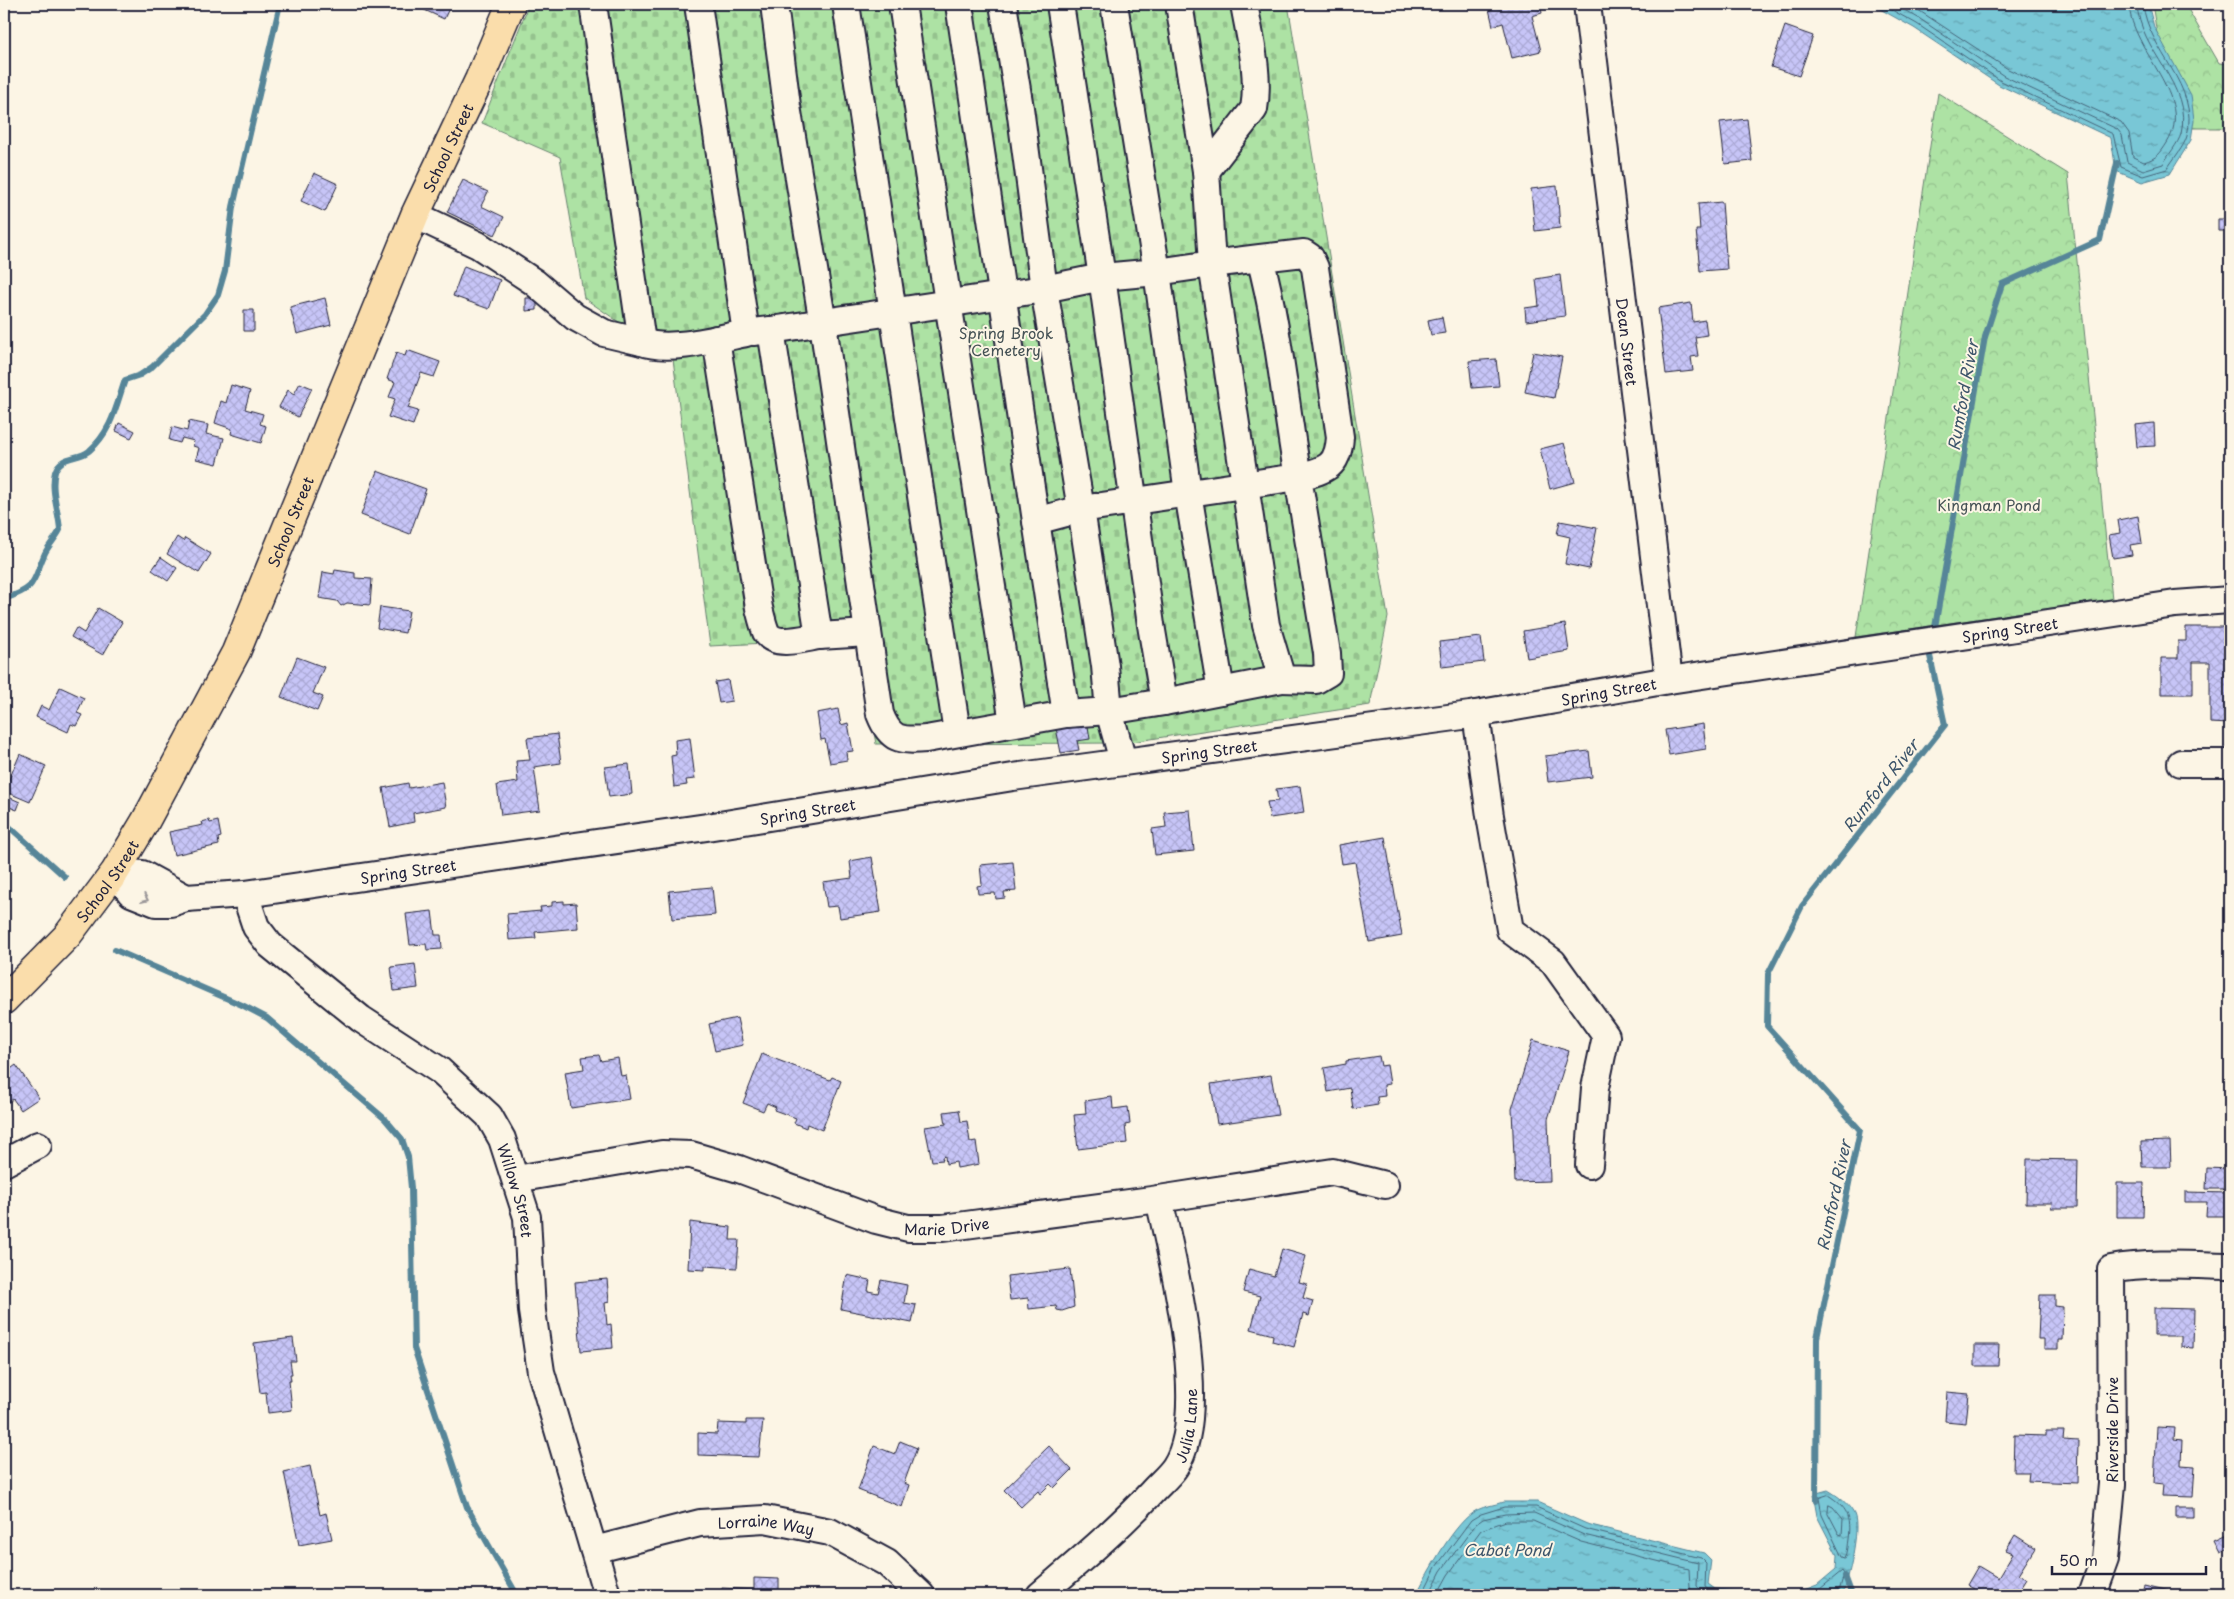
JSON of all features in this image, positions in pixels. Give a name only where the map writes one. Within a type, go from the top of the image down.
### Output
[{"type":"main road","name":"School Street","points":[[4,1000],[66,936],[114,872],[145,822],[236,652],[415,214],[479,80],[511,4]]},
{"type":"street","points":[[593,4],[642,342]]},
{"type":"street","points":[[698,4],[758,332],[819,636]]},
{"type":"street","points":[[774,4],[787,106],[823,324],[880,714],[886,730],[897,738],[908,740],[1066,714],[1109,711],[1282,680],[1316,680],[1328,673],[1329,665],[1286,407],[1271,298],[1260,258]]},
{"type":"street","points":[[846,4],[957,732]]},
{"type":"street","points":[[902,4],[1013,723]]},
{"type":"street","points":[[959,4],[1066,714]]},
{"type":"street","points":[[1003,4],[1020,108],[1044,289],[1105,666],[1109,711],[1123,761]]},
{"type":"street","points":[[1060,4],[1164,702]]},
{"type":"street","points":[[1114,4],[1157,272],[1188,493],[1221,691]]},
{"type":"street","points":[[1179,4],[1206,171],[1212,264],[1244,485],[1266,625],[1282,680]]},
{"type":"street","points":[[1206,171],[1254,109],[1256,96],[1253,57],[1244,4]]},
{"type":"street","name":"Dean Street","points":[[1586,4],[1669,680]]},
{"type":"street","points":[[415,214],[478,245],[534,282],[575,317],[604,333],[654,346],[823,324],[1044,289],[1102,277],[1157,272],[1304,253],[1310,257],[1315,268],[1340,437],[1339,450],[1333,462],[1322,471],[1298,477],[1081,509],[1036,521]]},
{"type":"street","points":[[716,339],[759,608],[767,633],[775,640],[786,641],[868,632]]},
{"type":"street","name":"Spring Street","points":[[114,872],[142,874],[186,898],[246,894],[707,827],[1123,761],[1476,714],[1669,680],[2167,606],[2230,600]]},
{"type":"street","points":[[1476,714],[1490,816],[1510,930],[1553,962],[1606,1036],[1595,1088],[1589,1165]]},
{"type":"street","points":[[2180,763],[2230,762]]},
{"type":"street","name":"Willow Street","points":[[246,894],[256,927],[270,945],[361,1019],[439,1070],[489,1116],[502,1138],[526,1217],[532,1311],[541,1372],[607,1595]]},
{"type":"street","points":[[4,1163],[38,1145]]},
{"type":"street","name":"Marie Drive","points":[[516,1179],[662,1154],[691,1155],[739,1169],[876,1220],[908,1228],[943,1228],[1159,1199],[1333,1172],[1385,1185]]},
{"type":"street","name":"Julia Lane","points":[[1040,1595],[1128,1518],[1175,1467],[1188,1434],[1190,1398],[1182,1307],[1159,1199]]},
{"type":"street","name":"Riverside Drive","points":[[2092,1595],[2105,1559],[2112,1484],[2111,1269],[2157,1265],[2230,1266]]},
{"type":"street","name":"Lorraine Way","points":[[594,1550],[700,1523],[766,1518],[830,1532],[887,1563],[922,1595]]},
{"type":"green space","name":"Spring Brook Cemetery","points":[[529,4],[1288,4],[1388,617],[1370,705],[1125,743],[876,744],[857,638],[710,646],[673,359],[584,298],[560,157],[482,123]]},
{"type":"green space","points":[[2152,4],[2185,4],[2219,63],[2230,64],[2230,93],[2226,128],[2193,128],[2157,34]]},
{"type":"green space","name":"Kingman Pond","points":[[1938,93],[2068,174],[2112,599],[1856,637]]},
{"type":"water","points":[[1871,4],[2148,4],[2154,27],[2191,95],[2194,120],[2191,140],[2170,174],[2142,182],[2116,171],[2111,138],[1999,85],[1914,28]]},
{"type":"water","points":[[1828,1490],[1849,1506],[1856,1521],[1853,1554],[1843,1595],[1791,1595],[1817,1585],[1836,1569],[1837,1555],[1817,1516],[1813,1494]]},
{"type":"water","name":"Cabot Pond","points":[[1503,1502],[1537,1502],[1587,1524],[1704,1553],[1711,1560],[1708,1584],[1715,1589],[1787,1595],[1416,1595],[1443,1548],[1460,1525],[1477,1510]]},
{"type":"building","points":[[420,4],[451,4],[444,19],[418,7]]},
{"type":"building","points":[[1419,4],[1433,4],[1433,8],[1420,10]]},
{"type":"building","points":[[1510,4],[1540,4],[1542,13],[1532,16],[1541,51],[1512,58],[1503,23],[1493,26],[1489,9]]},
{"type":"building","points":[[1785,26],[1813,36],[1799,76],[1771,67]]},
{"type":"building","points":[[1747,119],[1752,161],[1725,164],[1720,122]]},
{"type":"building","points":[[314,173],[338,184],[325,212],[301,201]]},
{"type":"building","points":[[463,180],[488,192],[481,206],[504,217],[495,235],[447,212]]},
{"type":"building","points":[[1557,186],[1560,228],[1535,231],[1531,189]]},
{"type":"building","points":[[1722,202],[1727,269],[1700,271],[1696,230],[1700,230],[1698,204]]},
{"type":"building","points":[[2218,219],[2230,219],[2230,231],[2218,231]]},
{"type":"building","points":[[464,266],[500,280],[489,309],[453,296]]},
{"type":"building","points":[[1560,275],[1565,316],[1526,321],[1525,308],[1539,306],[1536,279]]},
{"type":"building","points":[[325,298],[331,325],[297,334],[290,307]]},
{"type":"building","points":[[526,298],[537,298],[537,310],[526,311]]},
{"type":"building","points":[[1691,303],[1693,322],[1705,320],[1707,335],[1695,337],[1698,356],[1691,357],[1693,371],[1666,374],[1658,308]]},
{"type":"building","points":[[244,310],[254,310],[254,331],[244,331]]},
{"type":"building","points":[[1442,317],[1445,333],[1431,335],[1428,320]]},
{"type":"building","points":[[407,350],[440,362],[434,377],[421,373],[408,408],[418,411],[413,425],[388,417],[395,399],[389,397],[395,382],[387,379],[396,353],[405,356]]},
{"type":"building","points":[[1533,352],[1562,357],[1554,398],[1525,392]]},
{"type":"building","points":[[1496,359],[1499,386],[1472,388],[1469,361]]},
{"type":"building","points":[[300,383],[312,388],[298,417],[279,407],[288,390],[294,394]]},
{"type":"building","points":[[231,385],[250,391],[245,409],[263,414],[260,424],[266,426],[261,443],[231,434],[232,429],[215,423],[221,401],[226,403]]},
{"type":"building","points":[[189,421],[208,425],[206,434],[224,438],[217,464],[196,459],[199,448],[193,446],[194,441],[182,438],[180,443],[169,440],[172,427],[187,431]]},
{"type":"building","points":[[119,423],[135,431],[131,438],[116,431]]},
{"type":"building","points":[[2154,423],[2155,446],[2137,447],[2135,425]]},
{"type":"building","points":[[1564,443],[1575,482],[1550,489],[1540,449]]},
{"type":"building","points":[[377,471],[426,489],[410,534],[361,515]]},
{"type":"building","points":[[2138,516],[2142,543],[2130,545],[2132,555],[2113,558],[2109,535],[2120,533],[2118,520]]},
{"type":"building","points":[[1560,521],[1597,528],[1589,569],[1565,564],[1570,537],[1557,534]]},
{"type":"building","points":[[177,537],[183,541],[185,538],[211,554],[199,573],[167,554]]},
{"type":"building","points":[[161,557],[177,568],[168,581],[152,570]]},
{"type":"building","points":[[335,570],[355,573],[355,578],[372,579],[370,605],[347,603],[341,606],[337,601],[319,598],[323,572],[334,574]]},
{"type":"building","points":[[380,607],[409,611],[405,633],[377,628]]},
{"type":"building","points":[[98,608],[122,622],[103,655],[71,637],[76,628],[84,633]]},
{"type":"building","points":[[1565,624],[1569,651],[1527,658],[1523,631]]},
{"type":"building","points":[[2186,627],[2230,627],[2230,724],[2210,723],[2210,662],[2193,662],[2193,694],[2161,694],[2161,658],[2178,658],[2178,641],[2186,641]]},
{"type":"building","points":[[1481,637],[1484,662],[1442,667],[1439,642]]},
{"type":"building","points":[[297,657],[324,667],[313,693],[323,697],[317,711],[281,697]]},
{"type":"building","points":[[728,680],[732,701],[719,703],[715,682]]},
{"type":"building","points":[[60,687],[84,698],[77,713],[82,715],[76,726],[71,724],[68,732],[36,717],[41,706],[49,710]]},
{"type":"building","points":[[838,709],[841,725],[848,723],[853,751],[846,752],[847,760],[830,763],[825,739],[821,740],[817,713]]},
{"type":"building","points":[[1054,718],[1087,720],[1090,739],[1077,741],[1079,750],[1061,753]]},
{"type":"building","points":[[1703,724],[1706,749],[1669,755],[1665,730]]},
{"type":"building","points":[[557,734],[561,763],[534,767],[540,810],[501,815],[497,785],[518,782],[516,761],[530,760],[527,738]]},
{"type":"building","points":[[690,738],[695,779],[686,780],[687,785],[674,787],[671,756],[676,755],[675,740]]},
{"type":"building","points":[[1589,751],[1592,777],[1548,782],[1545,756]]},
{"type":"building","points":[[20,754],[46,766],[30,802],[4,791]]},
{"type":"building","points":[[629,764],[632,794],[609,797],[605,767]]},
{"type":"building","points":[[442,782],[446,807],[413,813],[414,822],[390,827],[383,788],[408,783],[409,788]]},
{"type":"building","points":[[1300,786],[1304,813],[1270,818],[1267,802],[1278,801],[1276,789]]},
{"type":"building","points":[[4,795],[20,802],[17,810],[4,805]]},
{"type":"building","points":[[1190,810],[1194,851],[1155,855],[1152,829],[1166,827],[1164,812]]},
{"type":"building","points":[[209,820],[210,823],[218,821],[221,837],[218,838],[219,845],[174,855],[169,832],[203,825],[202,822]]},
{"type":"building","points":[[1385,837],[1402,936],[1369,942],[1355,862],[1342,864],[1339,845]]},
{"type":"building","points":[[872,857],[881,912],[840,918],[838,906],[827,907],[823,882],[852,878],[850,861]]},
{"type":"building","points":[[1013,862],[1016,891],[1004,892],[1005,898],[996,899],[995,893],[978,894],[977,886],[982,885],[980,865]]},
{"type":"building","points":[[712,887],[715,915],[672,919],[669,891]]},
{"type":"building","points":[[564,901],[564,904],[576,903],[578,928],[535,932],[536,938],[509,940],[507,914],[541,911],[540,907],[552,906],[552,902]]},
{"type":"building","points":[[432,911],[435,935],[441,935],[442,949],[427,950],[426,944],[410,945],[406,914]]},
{"type":"building","points":[[415,964],[418,988],[394,991],[391,967]]},
{"type":"building","points":[[737,1018],[743,1045],[715,1051],[709,1024]]},
{"type":"building","points":[[1533,1040],[1569,1051],[1548,1119],[1550,1181],[1515,1182],[1512,1109]]},
{"type":"building","points":[[762,1054],[830,1080],[832,1077],[841,1081],[822,1130],[807,1124],[806,1128],[794,1123],[796,1118],[774,1110],[776,1107],[767,1103],[763,1111],[743,1103]]},
{"type":"building","points":[[599,1055],[601,1061],[618,1058],[621,1076],[626,1075],[630,1099],[571,1108],[565,1072],[584,1069],[582,1057]]},
{"type":"building","points":[[1379,1056],[1381,1066],[1387,1065],[1390,1084],[1384,1085],[1385,1096],[1377,1097],[1378,1105],[1353,1109],[1350,1088],[1328,1092],[1324,1068],[1346,1064],[1346,1061]]},
{"type":"building","points":[[16,1065],[39,1098],[21,1110],[13,1099],[4,1105],[4,1074]]},
{"type":"building","points":[[1271,1075],[1278,1115],[1217,1124],[1211,1084]]},
{"type":"building","points":[[1112,1097],[1113,1109],[1128,1107],[1130,1124],[1125,1125],[1127,1143],[1078,1149],[1074,1115],[1086,1114],[1085,1101]]},
{"type":"building","points":[[959,1110],[961,1122],[967,1121],[970,1142],[976,1141],[979,1164],[957,1168],[956,1162],[946,1164],[945,1156],[942,1157],[943,1160],[932,1161],[925,1127],[946,1124],[944,1112]]},
{"type":"building","points":[[2170,1141],[2171,1167],[2142,1167],[2141,1142]]},
{"type":"building","points":[[2027,1159],[2078,1160],[2077,1208],[2051,1208],[2052,1203],[2026,1203]]},
{"type":"building","points":[[2207,1168],[2230,1169],[2230,1189],[2206,1189]]},
{"type":"building","points":[[2117,1183],[2144,1183],[2143,1217],[2117,1217]]},
{"type":"building","points":[[2185,1192],[2229,1193],[2228,1216],[2206,1216],[2207,1202],[2185,1202]]},
{"type":"building","points":[[690,1222],[731,1227],[730,1240],[739,1240],[737,1268],[705,1266],[705,1270],[688,1269]]},
{"type":"building","points":[[1282,1249],[1306,1256],[1299,1282],[1307,1284],[1303,1298],[1313,1301],[1309,1316],[1303,1314],[1294,1347],[1272,1341],[1273,1335],[1251,1329],[1260,1296],[1243,1292],[1249,1269],[1274,1276]]},
{"type":"building","points":[[1070,1269],[1074,1307],[1062,1311],[1057,1310],[1056,1306],[1029,1309],[1028,1298],[1010,1300],[1007,1276]]},
{"type":"building","points":[[847,1275],[870,1280],[868,1291],[878,1293],[881,1280],[907,1285],[904,1303],[916,1305],[912,1323],[841,1309]]},
{"type":"building","points":[[607,1279],[609,1302],[605,1303],[607,1325],[611,1324],[613,1348],[581,1351],[575,1282]]},
{"type":"building","points":[[2040,1295],[2055,1295],[2055,1306],[2063,1307],[2062,1340],[2058,1340],[2058,1349],[2044,1349],[2044,1339],[2038,1339]]},
{"type":"building","points":[[2154,1308],[2194,1309],[2193,1348],[2181,1347],[2181,1336],[2154,1336]]},
{"type":"building","points":[[2226,1313],[2230,1313],[2230,1339],[2224,1338]]},
{"type":"building","points":[[293,1338],[296,1361],[290,1361],[292,1374],[290,1374],[291,1381],[289,1381],[292,1410],[268,1413],[266,1392],[260,1393],[254,1343]]},
{"type":"building","points":[[1975,1345],[1999,1345],[1998,1366],[1975,1366]]},
{"type":"building","points":[[1947,1392],[1969,1394],[1966,1423],[1945,1421]]},
{"type":"building","points":[[746,1420],[763,1420],[759,1457],[698,1455],[698,1433],[717,1434],[718,1423],[746,1424]]},
{"type":"building","points":[[2157,1427],[2175,1428],[2174,1439],[2182,1440],[2181,1465],[2195,1466],[2193,1497],[2162,1496],[2163,1484],[2154,1483]]},
{"type":"building","points":[[2046,1431],[2064,1431],[2063,1440],[2078,1441],[2077,1483],[2028,1481],[2029,1472],[2013,1472],[2014,1435],[2046,1436]]},
{"type":"building","points":[[900,1441],[917,1448],[904,1483],[909,1485],[902,1507],[858,1490],[874,1446],[895,1454]]},
{"type":"building","points":[[1049,1446],[1072,1470],[1054,1488],[1050,1484],[1040,1494],[1038,1491],[1021,1507],[1004,1490]]},
{"type":"building","points":[[310,1466],[320,1515],[326,1513],[332,1539],[299,1545],[284,1472]]},
{"type":"building","points":[[2176,1508],[2193,1508],[2193,1518],[2176,1518]]},
{"type":"building","points":[[2229,1532],[2230,1546],[2220,1551],[2214,1539]]},
{"type":"building","points":[[2015,1535],[2035,1548],[2018,1575],[2026,1579],[2016,1595],[1984,1595],[1967,1585],[1978,1566],[1998,1578],[2013,1553],[2006,1550]]},
{"type":"building","points":[[754,1578],[779,1579],[779,1595],[722,1595],[722,1588],[754,1590]]},
{"type":"building","points":[[2143,1585],[2169,1591],[2168,1595],[2140,1595]]},
{"type":"waterway","points":[[4,599],[23,591],[32,583],[45,553],[60,530],[54,494],[54,479],[57,467],[65,460],[85,454],[97,443],[108,427],[125,380],[140,375],[152,367],[205,314],[218,295],[225,271],[233,207],[280,4]]},
{"type":"waterway","name":"Rumford River","points":[[1934,633],[1985,337],[2002,284],[2100,240],[2117,163]]},
{"type":"waterway","name":"Rumford River","points":[[1816,1501],[1817,1338],[1860,1130],[1767,1026],[1768,974],[1802,906],[1945,725],[1930,656],[1932,645]]},
{"type":"waterway","points":[[4,822],[65,877]]},
{"type":"waterway","points":[[115,950],[242,1005],[267,1018],[385,1119],[402,1139],[408,1157],[411,1188],[414,1348],[467,1507],[517,1595]]},
{"type":"waterway","name":"Rumford River","points":[[1845,1576],[1852,1595]]}]
